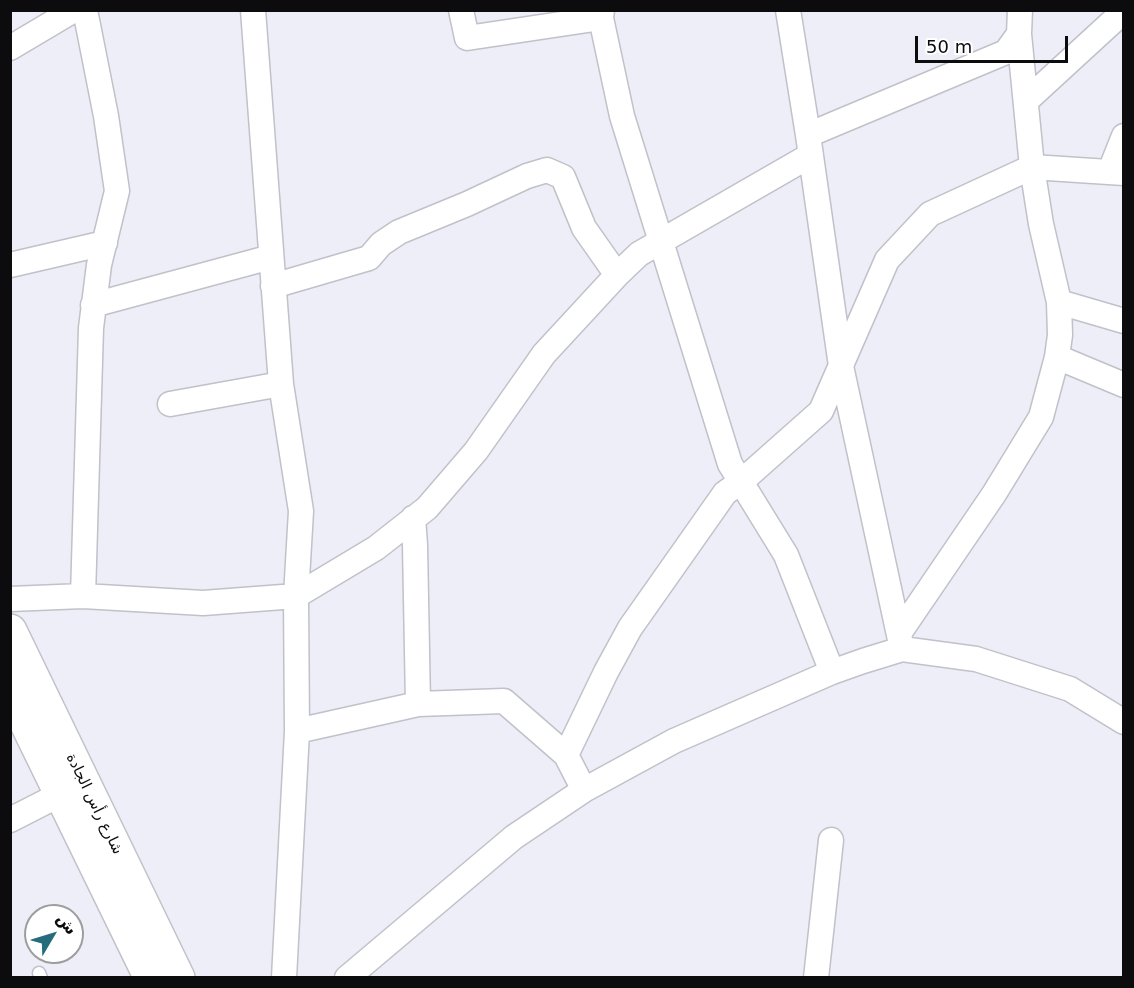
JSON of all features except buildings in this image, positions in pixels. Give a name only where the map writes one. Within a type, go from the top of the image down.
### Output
[{"type":"street","points":[[83,596],[93,305],[99,265],[117,191],[106,116],[85,10]]},
{"type":"street","points":[[253,10],[282,384],[301,511],[296,596],[297,731],[285,978]]},
{"type":"street","points":[[461,10],[466,38],[601,14],[622,117],[730,464],[786,555],[832,672]]},
{"type":"street","points":[[788,10],[810,145],[841,366],[901,640]]},
{"type":"street","points":[[347,978],[514,837],[584,790],[674,741],[901,640],[1041,417],[1057,357],[1060,335],[1059,302],[1041,224],[1032,167],[1019,34],[1020,10]]},
{"type":"street","points":[[1026,101],[1124,11]]},
{"type":"street","points":[[10,48],[64,14]]},
{"type":"street","points":[[10,599],[83,596],[203,603],[296,596],[376,548],[426,508],[476,451],[544,354],[617,275],[639,255],[810,145],[1006,52],[1019,34]]},
{"type":"street","points":[[566,755],[630,628],[725,493],[742,481],[820,411],[887,260],[930,214],[1032,167],[1117,172],[1124,136]]},
{"type":"street","points":[[273,286],[369,258],[381,244],[399,232],[527,176],[547,170],[563,177],[585,228],[617,275]]},
{"type":"street","points":[[10,264],[105,243]]},
{"type":"street","points":[[93,305],[271,257]]},
{"type":"street","points":[[1059,302],[1124,321]]},
{"type":"street","points":[[1057,357],[1124,385]]},
{"type":"street","points":[[170,404],[282,384]]},
{"type":"street","points":[[413,518],[416,545],[418,704]]},
{"type":"street","name":"شارع رأس الجادة","points":[[10,632],[178,978]]},
{"type":"street","points":[[901,640],[976,659],[1070,689],[1124,722]]},
{"type":"street","name":"شارع رأس الجادة","points":[[10,689],[151,978]]},
{"type":"street","points":[[297,731],[418,704],[504,700],[566,755],[584,790]]},
{"type":"street","points":[[10,820],[61,794]]},
{"type":"street","points":[[816,978],[831,840]]}]
